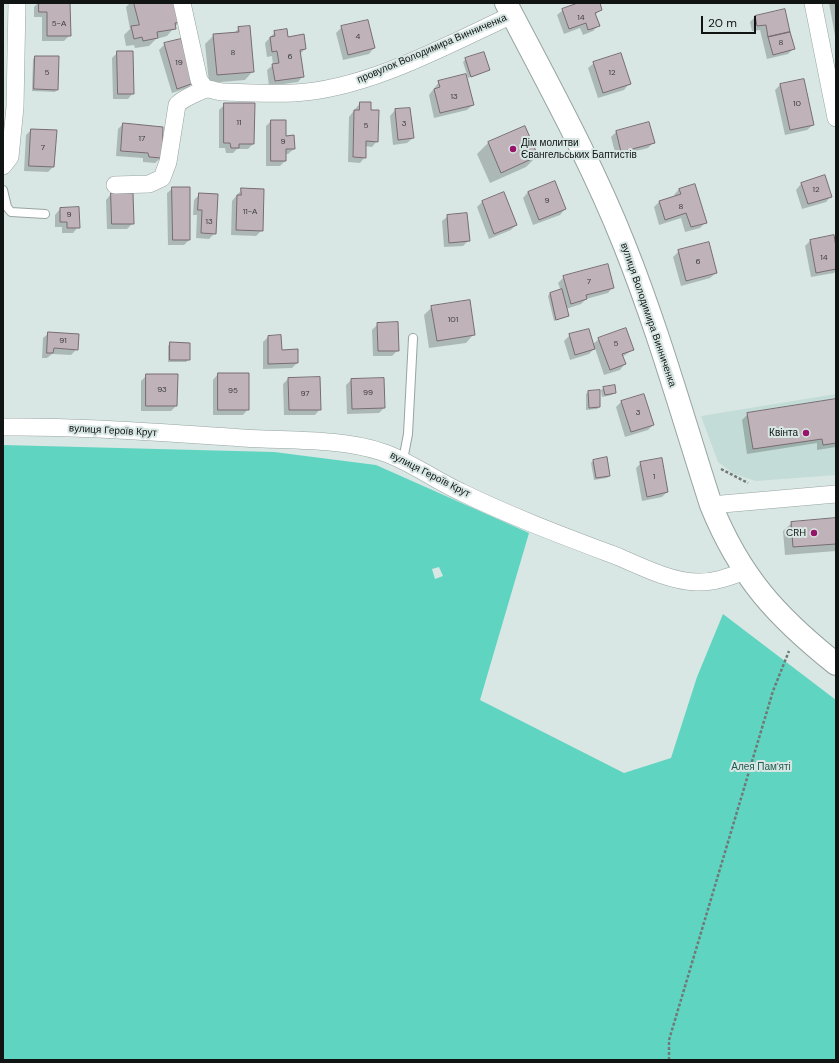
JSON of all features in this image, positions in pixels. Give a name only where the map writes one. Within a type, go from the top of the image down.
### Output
[{"type":"main road","name":"вулиця Володимира Винниченка","points":[[509,9],[576,140],[624,244],[639,283],[711,505],[719,525],[745,571],[762,596],[799,633],[836,664]]},
{"type":"street","points":[[3,166],[10,157],[15,107],[17,3]]},
{"type":"street","points":[[182,3],[199,80],[204,87],[208,89]]},
{"type":"street","points":[[813,3],[836,118]]},
{"type":"street","name":"провулок Володимира Винниченка","points":[[208,89],[222,92],[280,94],[314,91],[343,86],[378,74],[509,9]]},
{"type":"street","points":[[115,185],[149,184],[162,178],[168,162],[177,105],[183,100],[208,89]]},
{"type":"street","name":"вулиця Героїв Крут","points":[[3,427],[102,430],[322,443],[370,448],[403,460],[460,492],[496,508],[676,578],[694,582],[707,582],[745,571]]},
{"type":"street","points":[[711,505],[836,494]]},
{"type":"lane","points":[[3,190],[7,207],[11,212],[45,214]]},
{"type":"lane","points":[[403,460],[408,434],[413,338]]},
{"type":"path","points":[[669,1060],[669,1040],[759,736],[780,673],[799,633]]},
{"type":"shaded area","points":[[836,394],[836,475],[756,481],[734,474],[718,462],[701,416]]},
{"type":"green space","name":"Алея Пам'яті","points":[[3,445],[274,452],[376,465],[529,533],[480,700],[624,773],[671,758],[697,677],[723,614],[836,700],[836,1060],[3,1060]],"holes":[[[439,567],[443,576],[435,579],[432,569]]]},
{"type":"building","points":[[39,3],[70,3],[71,36],[47,36],[47,12],[39,12]]},
{"type":"building","points":[[134,3],[176,3],[180,22],[175,23],[176,29],[157,32],[158,38],[143,41],[142,37],[134,39],[131,26],[139,25]]},
{"type":"building","points":[[578,3],[600,3],[602,10],[595,13],[600,26],[588,30],[586,23],[569,29],[562,9]]},
{"type":"building","points":[[785,9],[790,32],[768,37],[766,25],[757,26],[755,16]]},
{"type":"building","points":[[368,20],[375,48],[348,55],[341,26]]},
{"type":"building","points":[[250,26],[254,72],[217,75],[213,34],[239,32],[238,27]]},
{"type":"building","points":[[287,29],[288,37],[304,34],[306,49],[300,50],[304,77],[275,81],[272,64],[279,63],[277,51],[272,52],[270,37],[275,36],[274,31]]},
{"type":"building","points":[[790,32],[795,49],[773,55],[768,37]]},
{"type":"building","points":[[181,39],[194,83],[177,89],[164,43]]},
{"type":"building","points":[[117,51],[133,51],[134,94],[118,94]]},
{"type":"building","points":[[484,52],[490,70],[471,77],[465,58]]},
{"type":"building","points":[[621,53],[631,84],[603,93],[593,62]]},
{"type":"building","points":[[35,56],[59,56],[58,90],[34,89]]},
{"type":"building","points":[[466,74],[474,105],[440,113],[434,89],[440,87],[438,81]]},
{"type":"building","points":[[804,79],[814,125],[790,130],[780,84]]},
{"type":"building","points":[[360,102],[371,102],[371,110],[379,110],[378,142],[366,141],[366,158],[353,157],[354,110],[359,110]]},
{"type":"building","points":[[224,103],[255,103],[254,144],[239,144],[239,148],[231,148],[230,143],[224,143]]},
{"type":"building","points":[[410,108],[414,138],[398,140],[395,109]]},
{"type":"building","points":[[271,120],[286,120],[286,136],[294,135],[295,149],[286,149],[286,161],[271,161]]},
{"type":"building","points":[[649,122],[655,143],[621,152],[616,131]]},
{"type":"building","points":[[123,123],[163,127],[162,158],[149,157],[148,153],[121,151]]},
{"type":"building","name":"Дім молитви Євангельських Баптистів","points":[[525,126],[538,156],[501,173],[488,142]]},
{"type":"building","points":[[31,129],[57,130],[54,167],[29,166]]},
{"type":"building","points":[[825,175],[832,197],[808,204],[801,183]]},
{"type":"building","points":[[555,181],[566,209],[539,220],[528,192]]},
{"type":"building","points":[[695,184],[707,223],[691,227],[686,213],[665,220],[659,201],[681,194],[679,189]]},
{"type":"building","points":[[172,187],[190,187],[190,240],[173,240]]},
{"type":"building","points":[[241,188],[264,189],[263,231],[236,230],[237,195],[241,195]]},
{"type":"building","points":[[504,192],[517,225],[494,234],[482,201]]},
{"type":"building","points":[[111,193],[133,193],[134,224],[112,224]]},
{"type":"building","points":[[199,193],[218,194],[216,234],[201,233],[202,210],[198,210]]},
{"type":"building","points":[[79,207],[80,228],[67,228],[67,222],[60,222],[60,208]]},
{"type":"building","points":[[467,213],[470,241],[449,243],[447,215]]},
{"type":"building","points":[[834,235],[836,247],[836,269],[816,273],[810,240]]},
{"type":"building","points":[[709,242],[717,273],[686,281],[678,250]]},
{"type":"building","points":[[608,264],[614,288],[586,295],[587,299],[571,304],[563,276]]},
{"type":"building","points":[[562,289],[569,316],[556,320],[550,293]]},
{"type":"building","points":[[470,300],[475,335],[437,341],[431,306]]},
{"type":"building","points":[[398,322],[399,351],[378,351],[377,323]]},
{"type":"building","points":[[626,328],[634,350],[622,354],[626,364],[610,370],[598,338]]},
{"type":"building","points":[[589,329],[595,349],[575,355],[569,334]]},
{"type":"building","points":[[48,332],[79,334],[78,350],[54,348],[53,353],[47,353]]},
{"type":"building","points":[[281,335],[282,350],[298,349],[298,363],[268,364],[268,336]]},
{"type":"building","points":[[170,342],[190,343],[190,360],[170,360]]},
{"type":"building","points":[[218,373],[249,373],[249,410],[218,410]]},
{"type":"building","points":[[146,374],[178,374],[177,406],[146,406]]},
{"type":"building","points":[[320,377],[321,410],[289,410],[288,378]]},
{"type":"building","points":[[384,378],[385,408],[352,409],[351,379]]},
{"type":"building","points":[[615,385],[616,393],[605,395],[603,387]]},
{"type":"building","points":[[600,390],[600,407],[589,408],[588,391]]},
{"type":"building","points":[[644,394],[654,425],[631,432],[621,401]]},
{"type":"building","points":[[836,399],[836,443],[823,445],[822,439],[753,449],[747,413]]},
{"type":"building","points":[[607,457],[610,476],[596,478],[593,460]]},
{"type":"building","points":[[662,458],[668,492],[647,497],[640,462]]},
{"type":"building","name":"CRH","points":[[836,518],[836,544],[793,547],[791,522]]},
{"type":"place","name":"Дім молитви Євангельських Баптистів","points":[[513,149]]},
{"type":"place","name":"Квінта","points":[[806,433]]},
{"type":"place","name":"CRH","points":[[814,533]]}]
